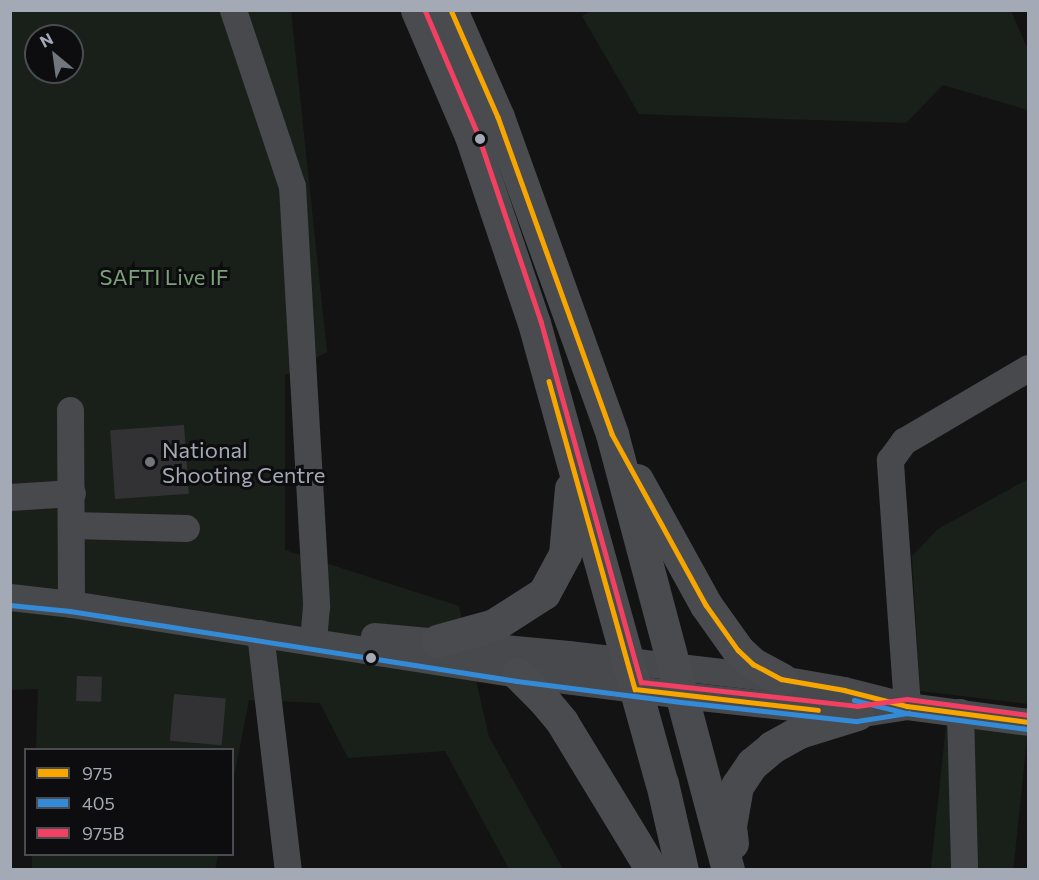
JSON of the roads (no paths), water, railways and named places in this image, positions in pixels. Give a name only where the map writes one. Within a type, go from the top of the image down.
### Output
[{"type":"main road","points":[[417,10],[471,135],[534,323],[662,783],[682,870]]},
{"type":"main road","points":[[451,10],[498,117],[612,434],[728,870]]},
{"type":"main road","points":[[612,434],[706,605],[738,650],[753,664],[781,679]]},
{"type":"main road","points":[[437,641],[494,625],[544,593],[565,554],[572,466]]},
{"type":"main road","points":[[518,675],[543,699],[562,722],[652,870]]},
{"type":"main road","points":[[735,870],[730,826],[733,804],[737,786],[752,764],[772,747],[799,732],[857,714]]},
{"type":"street","points":[[233,10],[292,186],[316,606],[314,631]]},
{"type":"street","points":[[907,706],[889,472],[891,460],[904,441],[1029,368]]},
{"type":"street","points":[[70,410],[71,604]]},
{"type":"street","points":[[10,497],[72,493]]},
{"type":"street","points":[[72,525],[186,528]]},
{"type":"street","points":[[10,597],[260,633],[518,675],[632,675]]},
{"type":"street","points":[[260,633],[314,631],[437,641],[678,681],[857,714],[907,706]]},
{"type":"street","points":[[260,633],[288,870]]},
{"type":"street","points":[[678,681],[781,679],[844,690],[907,706],[1029,722]]},
{"type":"street","points":[[960,712],[964,870]]},
{"type":"place","name":"National Shooting Centre","points":[[150,462]]},
{"type":"park label","name":"SAFTI Live IF","points":[[164,277]]}]
